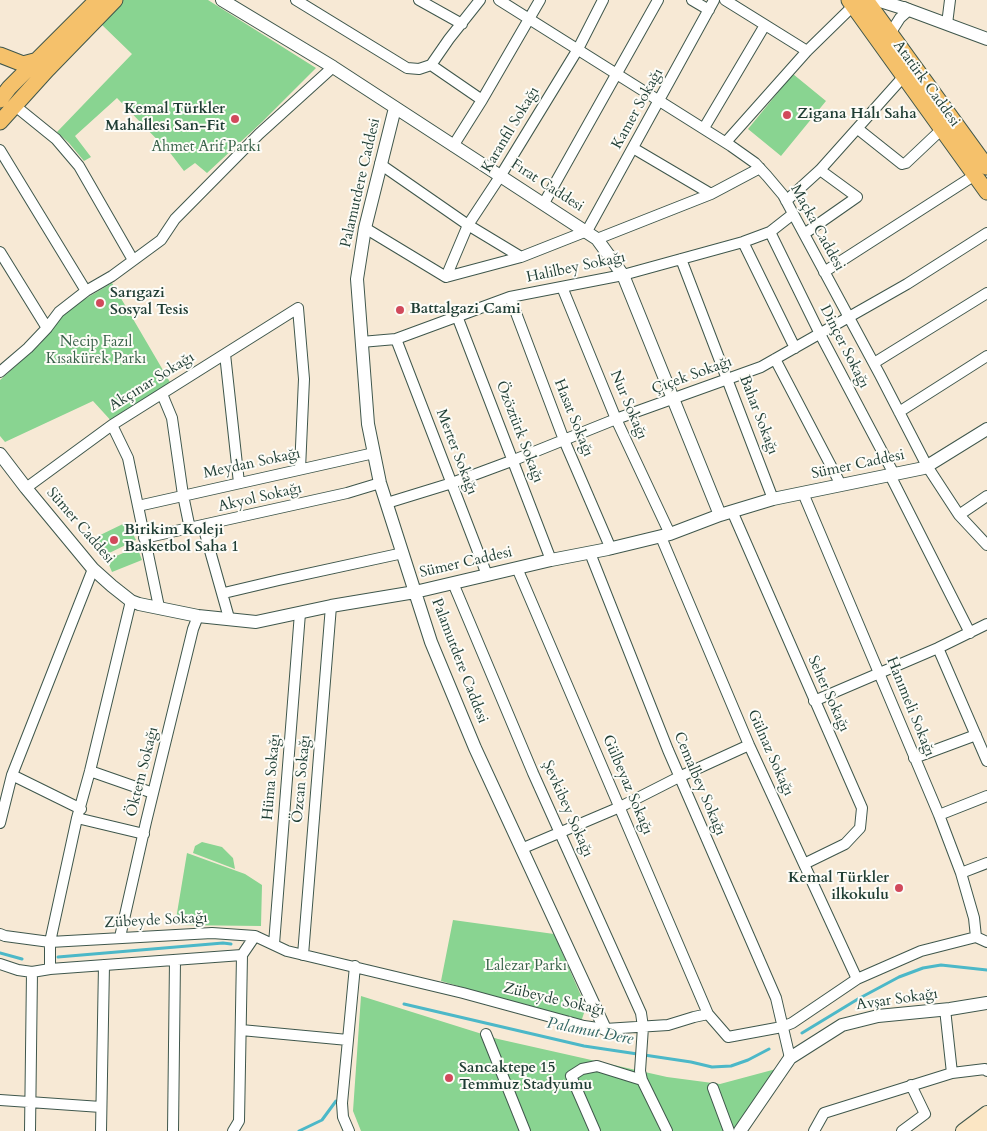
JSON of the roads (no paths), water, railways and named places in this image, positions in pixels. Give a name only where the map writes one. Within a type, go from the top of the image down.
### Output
[{"type":"main road","points":[[0,122],[5,95],[97,0]]},
{"type":"main road","points":[[5,95],[116,0]]},
{"type":"main road","name":"Atatürk Caddesi","points":[[856,2],[893,39],[984,168],[987,192]]},
{"type":"main road","name":"Atatürk Caddesi","points":[[856,2],[904,76],[942,128],[984,168]]},
{"type":"main road","points":[[0,55],[24,64],[38,60]]},
{"type":"main road","points":[[970,1130],[987,1113]]},
{"type":"main road","points":[[970,1130],[987,1125]]},
{"type":"street","name":"Fırat Caddesi","points":[[222,0],[333,67],[592,235],[623,275],[673,398],[726,513]]},
{"type":"street","points":[[296,0],[407,68],[419,69],[432,65],[449,39],[480,0]]},
{"type":"street","points":[[419,0],[462,24]]},
{"type":"street","name":"Maçka Caddesi","points":[[499,0],[726,142],[760,168],[794,214],[874,363],[926,466],[959,515],[987,545]]},
{"type":"street","points":[[453,146],[540,0]]},
{"type":"street","name":"Karanfil Sokağı","points":[[446,277],[468,225],[578,49],[603,0]]},
{"type":"street","points":[[544,203],[658,0]]},
{"type":"street","points":[[692,0],[709,10]]},
{"type":"street","name":"Kamer Sokağı","points":[[592,235],[633,148],[714,0]]},
{"type":"street","points":[[725,0],[807,51]]},
{"type":"street","points":[[877,0],[987,39]]},
{"type":"street","points":[[896,0],[909,10]]},
{"type":"street","points":[[947,24],[950,0]]},
{"type":"street","points":[[726,142],[807,51],[856,2]]},
{"type":"street","points":[[893,39],[894,29],[900,18],[909,10]]},
{"type":"street","points":[[704,128],[765,25]]},
{"type":"street","points":[[432,65],[482,100]]},
{"type":"street","points":[[2,366],[28,348],[59,312],[86,291],[112,276],[161,240],[175,219],[259,134],[333,67]]},
{"type":"street","points":[[786,201],[820,170],[904,76]]},
{"type":"street","points":[[5,95],[56,139],[79,166],[133,260]]},
{"type":"street","name":"Palamutdere Caddesi","points":[[395,108],[364,228],[357,280],[368,424],[380,483],[438,660],[521,849],[605,1028]]},
{"type":"street","points":[[858,129],[902,164],[906,163],[942,128]]},
{"type":"street","points":[[633,148],[711,194]]},
{"type":"street","points":[[0,150],[86,291]]},
{"type":"street","points":[[380,164],[468,225],[521,257]]},
{"type":"street","points":[[364,228],[446,277],[521,257],[592,235],[711,194],[760,168]]},
{"type":"street","points":[[824,272],[984,168]]},
{"type":"street","points":[[804,234],[857,197],[820,170]]},
{"type":"street","name":"Halilbey Sokağı","points":[[361,342],[396,339],[510,297],[623,275],[744,242],[770,232],[794,214]]},
{"type":"street","name":"Dinçer Sokağı","points":[[770,232],[970,633]]},
{"type":"street","name":"Çiçek Sokağı","points":[[387,503],[452,483],[616,419],[761,367],[908,284],[987,233]]},
{"type":"street","points":[[744,242],[795,348]]},
{"type":"street","points":[[0,252],[47,328]]},
{"type":"street","name":"Bahar Sokağı","points":[[682,259],[773,499]]},
{"type":"street","name":"Nur Sokağı","points":[[562,287],[665,535]]},
{"type":"street","points":[[874,363],[987,293]]},
{"type":"street","name":"Hasat Sokağı","points":[[510,297],[564,440],[611,549]]},
{"type":"street","name":"Akçınar Sokağı","points":[[26,488],[112,425],[298,308],[303,348],[304,379],[300,469]]},
{"type":"street","name":"Özöztürk Sokağı","points":[[457,316],[551,560]]},
{"type":"street","name":"Merter Sokağı","points":[[396,339],[487,576]]},
{"type":"street","points":[[226,354],[239,483]]},
{"type":"street","points":[[899,412],[987,356]]},
{"type":"street","points":[[775,359],[841,485]]},
{"type":"street","points":[[162,394],[172,418],[190,529]]},
{"type":"street","points":[[112,425],[128,458],[159,607]]},
{"type":"street","name":"Sümer Caddesi","points":[[0,454],[93,569],[131,601],[198,616],[256,622],[331,606],[415,592],[551,560],[611,549],[665,535],[726,513],[773,499],[892,475],[926,466],[987,429]]},
{"type":"street","name":"Meydan Sokağı","points":[[138,506],[374,453]]},
{"type":"street","name":"Akyol Sokağı","points":[[144,538],[347,493],[380,483]]},
{"type":"street","name":"Hanımeli Sokağı","points":[[803,493],[939,815],[961,873],[974,918],[976,937]]},
{"type":"street","points":[[959,515],[987,496]]},
{"type":"street","name":"Seher Sokağı","points":[[726,513],[862,808],[860,828],[845,844],[804,864]]},
{"type":"street","points":[[203,526],[224,593],[229,618]]},
{"type":"street","name":"Gülnaz Sokağı","points":[[665,535],[750,745],[857,979]]},
{"type":"street","points":[[224,593],[403,553]]},
{"type":"street","name":"Cemalbey Sokağı","points":[[590,553],[679,777],[776,998],[790,1058]]},
{"type":"street","name":"Gülbeyaz Sokağı","points":[[517,568],[708,1014]]},
{"type":"street","points":[[0,823],[12,775],[93,569]]},
{"type":"street","name":"Şevkibey Sokağı","points":[[453,583],[534,773],[641,1012],[643,1027],[642,1080]]},
{"type":"street","points":[[50,969],[50,942],[79,813],[131,601]]},
{"type":"street","name":"Özcan Sokağı","points":[[303,955],[331,606]]},
{"type":"street","name":"Hüma Sokağı","points":[[274,944],[300,612]]},
{"type":"street","name":"Öktem Sokağı","points":[[120,937],[193,629],[198,616]]},
{"type":"street","points":[[814,701],[938,648],[987,624]]},
{"type":"street","points":[[938,648],[987,761]]},
{"type":"street","points":[[914,758],[976,735]]},
{"type":"street","points":[[521,849],[620,807],[679,777],[750,745]]},
{"type":"street","points":[[90,771],[154,793]]},
{"type":"street","points":[[12,775],[79,813],[144,834]]},
{"type":"street","points":[[939,815],[987,796]]},
{"type":"street","points":[[961,873],[987,864]]},
{"type":"street","name":"Zübeyde Sokağı","points":[[0,934],[50,942],[212,933],[255,936],[286,951],[464,993],[584,1026],[605,1028],[668,1025],[708,1014]]},
{"type":"street","points":[[233,1131],[239,1121],[242,955],[255,936]]},
{"type":"street","points":[[708,1014],[728,1037],[782,1026],[792,1023],[857,979],[921,951],[976,937],[987,942]]},
{"type":"street","points":[[0,964],[32,972],[50,969],[242,955]]},
{"type":"street","points":[[173,1131],[174,960]]},
{"type":"street","points":[[101,1131],[104,965]]},
{"type":"street","points":[[348,1131],[343,1117],[342,1103],[355,966]]},
{"type":"street","points":[[30,1131],[32,972]]},
{"type":"street","name":"Avşar Sokağı","points":[[740,1131],[790,1058],[842,1025],[878,1016],[946,1009],[987,1002]]},
{"type":"street","points":[[946,1009],[952,1073]]},
{"type":"street","points":[[241,1030],[348,1040]]},
{"type":"street","points":[[486,1034],[525,1131]]},
{"type":"street","points":[[595,1131],[572,1076],[582,1069],[597,1066],[642,1080],[667,1131]]},
{"type":"street","points":[[824,1131],[816,1126],[824,1114],[952,1073],[987,1071]]},
{"type":"street","points":[[902,1131],[925,1114],[911,1085]]},
{"type":"street","points":[[713,1088],[730,1131]]},
{"type":"street","points":[[0,1100],[101,1107]]},
{"type":"waterway","points":[[58,957],[223,943],[231,944]]},
{"type":"waterway","points":[[0,953],[22,959]]},
{"type":"waterway","name":"Palamut Dere","points":[[802,1033],[858,999],[899,977],[923,968],[941,965],[987,970]]},
{"type":"waterway","name":"Palamut Dere","points":[[404,1004],[584,1046],[691,1062],[712,1067],[731,1066],[769,1049]]},
{"type":"waterway","name":"Palamut Dere","points":[[299,1131],[322,1120],[336,1101]]},
{"type":"place","name":"Zigana Halı Saha","points":[[787,115]]},
{"type":"place","name":"Kemal Türkler Mahallesi San-Fit","points":[[235,119]]},
{"type":"place","name":"Sarıgazi Sosyal Tesis","points":[[100,303]]},
{"type":"place","name":"Battalgazi Cami","points":[[400,310]]},
{"type":"place","name":"Birikim Koleji Basketbol Saha 1","points":[[114,540]]},
{"type":"place","name":"Kemal Türkler ilkokulu","points":[[899,888]]},
{"type":"place","name":"Sancaktepe 15 Temmuz Stadyumu","points":[[449,1078]]},
{"type":"park label","name":"Ahmet Arif Parkı","points":[[206,148]]},
{"type":"park label","name":"Necip Fazıl Kısakürek Parkı","points":[[96,352]]},
{"type":"park label","name":"Lalezar Parkı","points":[[526,967]]}]
